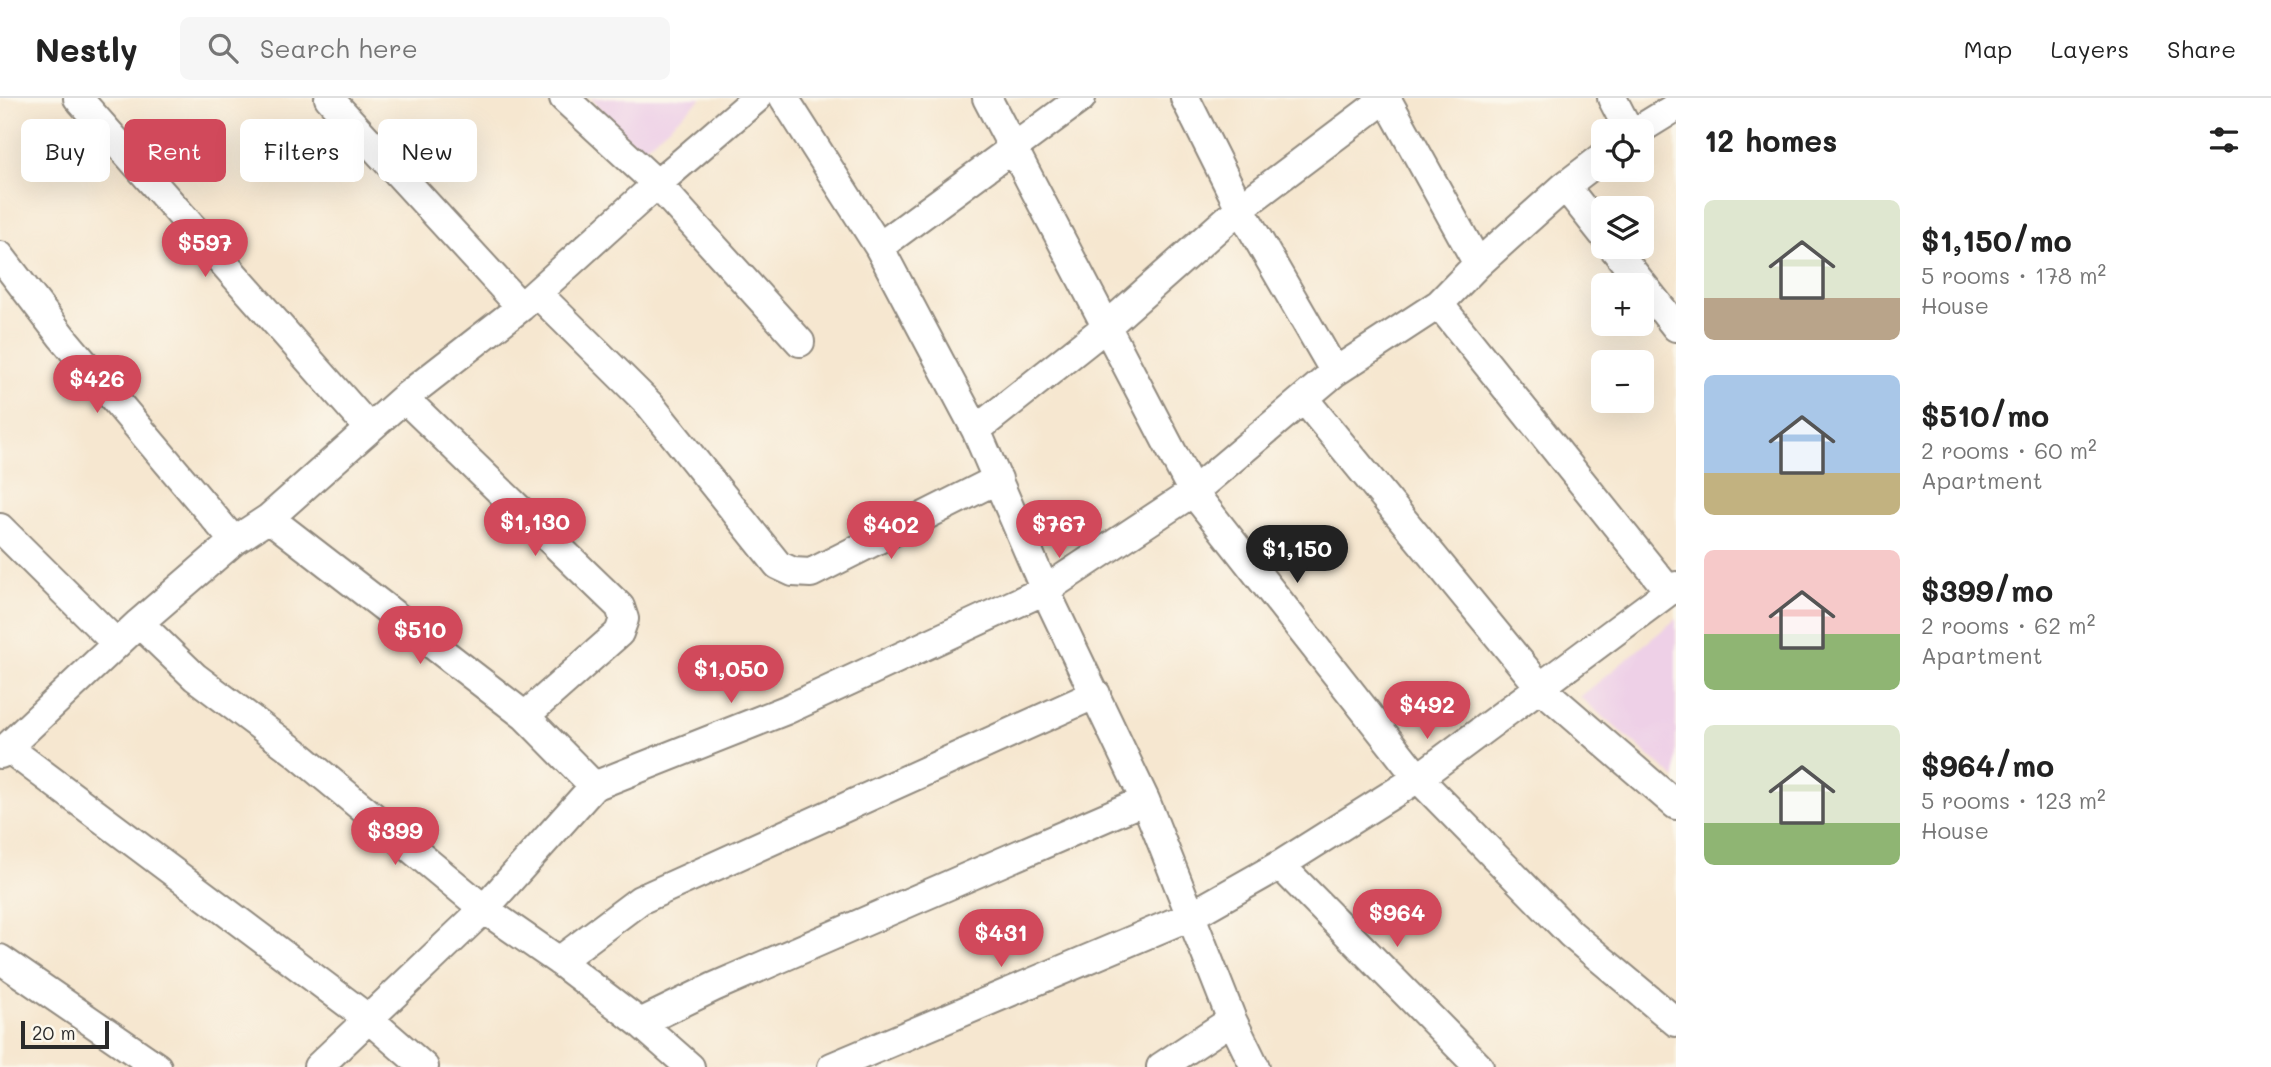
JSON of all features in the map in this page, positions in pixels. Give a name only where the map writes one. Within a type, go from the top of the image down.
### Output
[{"type":"street","points":[[78,98],[369,428]]},
{"type":"street","points":[[329,98],[529,300],[650,405],[778,565],[793,572],[811,573],[998,480]]},
{"type":"street","points":[[564,98],[657,184],[800,342]]},
{"type":"street","points":[[424,1067],[370,1020],[4,751],[139,623],[234,541],[270,518],[404,398],[529,300],[757,98]]},
{"type":"street","points":[[784,98],[879,247],[976,430],[1045,590],[1145,800],[1232,1020],[1255,1067]]},
{"type":"street","points":[[987,98],[1194,492],[1418,778],[1571,934],[1676,1022]]},
{"type":"street","points":[[879,247],[1081,98]]},
{"type":"street","points":[[1185,98],[1240,208],[1335,372]]},
{"type":"street","points":[[976,430],[1107,326],[1240,208],[1386,98],[1478,264]]},
{"type":"street","points":[[1612,98],[1623,119]]},
{"type":"street","points":[[1654,121],[1676,107]]},
{"type":"street","points":[[318,1067],[484,909],[594,786],[786,710],[1045,590],[1194,492],[1335,372],[1439,304],[1478,264],[1591,166]]},
{"type":"street","points":[[1565,186],[1591,219]]},
{"type":"street","points":[[0,256],[62,337],[234,541]]},
{"type":"street","points":[[1622,259],[1676,327]]},
{"type":"street","points":[[832,1067],[1190,916],[1280,865],[1418,778],[1672,588],[1439,304]]},
{"type":"street","points":[[404,398],[620,607],[624,618],[619,633],[525,716]]},
{"type":"street","points":[[1304,398],[1541,688],[1676,805]]},
{"type":"street","points":[[270,518],[525,716],[594,786]]},
{"type":"street","points":[[0,527],[117,644]]},
{"type":"street","points":[[139,623],[195,677],[295,752],[484,909],[559,961],[640,1023],[690,1067]]},
{"type":"street","points":[[559,961],[640,900],[1096,694]]},
{"type":"street","points":[[640,1023],[727,981],[1145,800]]},
{"type":"street","points":[[1280,865],[1479,1067]]},
{"type":"street","points":[[0,959],[157,1067]]},
{"type":"street","points":[[1161,1067],[1232,1020]]},
{"type":"shaded area","points":[[591,98],[702,98],[639,152]]},
{"type":"shaded area","points":[[1676,619],[1676,779],[1580,697]]}]
